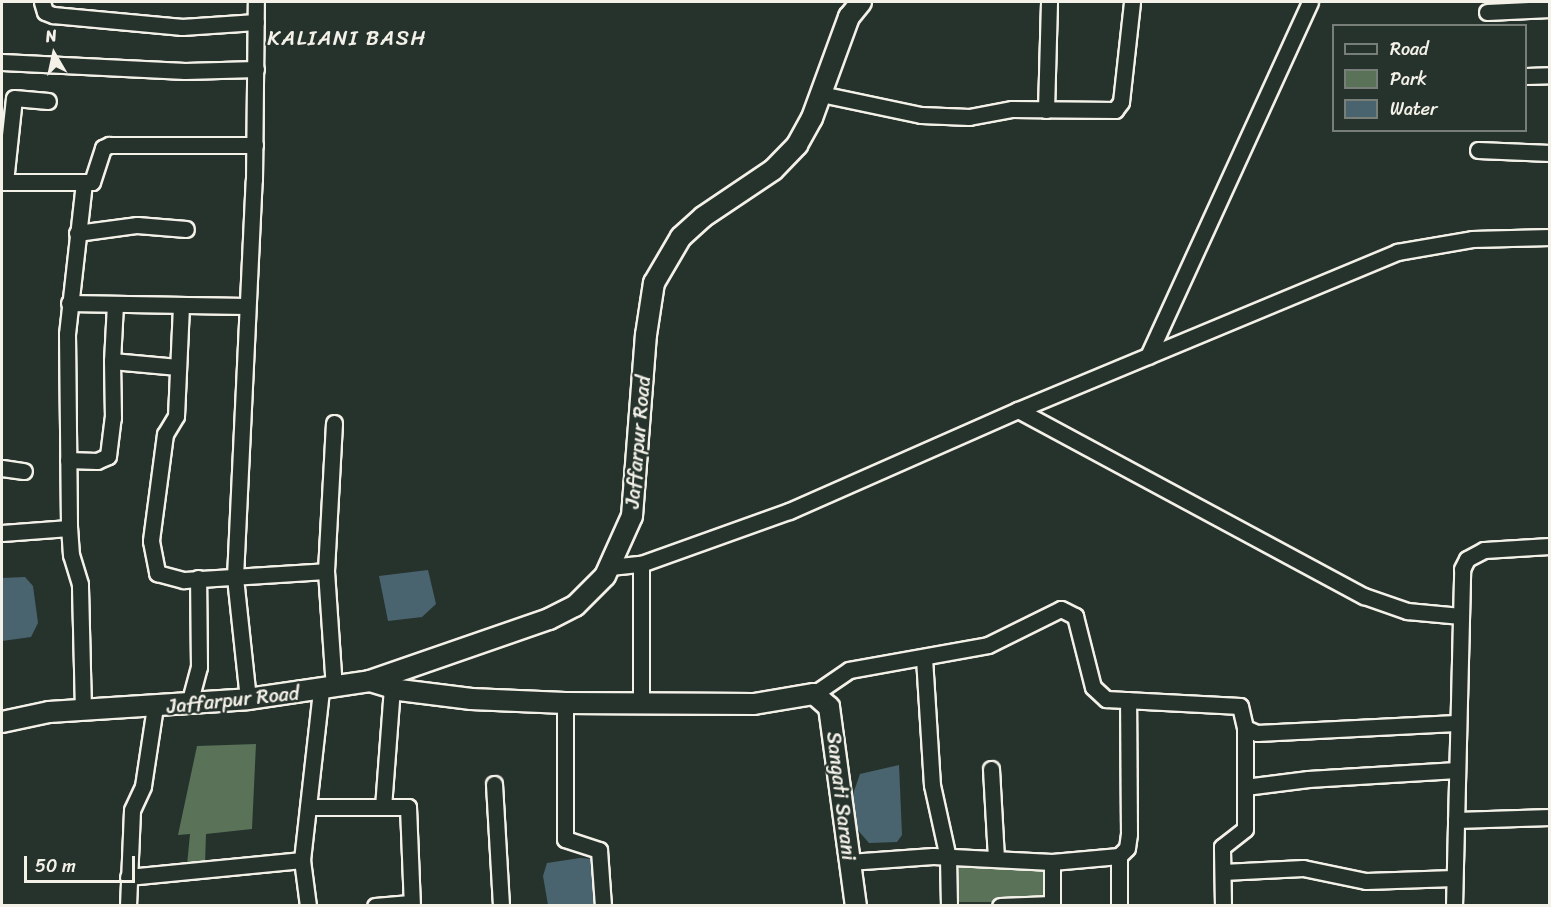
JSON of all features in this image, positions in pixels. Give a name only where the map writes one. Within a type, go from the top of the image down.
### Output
[{"type":"street","points":[[42,2],[45,12],[53,15],[182,27],[256,22]]},
{"type":"street","points":[[248,699],[235,577],[245,427],[246,306],[255,145],[256,2]]},
{"type":"street","name":"Jaffarpur Road","points":[[2,722],[83,710],[155,707],[327,690],[370,681],[560,615],[575,606],[610,567],[632,516],[646,335],[654,283],[681,237],[703,217],[773,170],[797,145],[820,94],[849,17],[861,2]]},
{"type":"street","points":[[1046,110],[1049,2]]},
{"type":"street","points":[[820,94],[921,115],[969,117],[1000,109],[1118,108],[1132,2]]},
{"type":"street","points":[[1148,356],[1310,2]]},
{"type":"street","points":[[1487,12],[1550,9]]},
{"type":"street","points":[[2,62],[173,70],[256,69]]},
{"type":"street","points":[[1527,76],[1550,75]]},
{"type":"street","points":[[48,101],[14,98],[3,182],[92,182],[97,174],[99,156],[109,145],[255,145]]},
{"type":"street","points":[[1478,150],[1550,153]]},
{"type":"street","points":[[83,710],[80,584],[71,555],[68,460],[69,303],[84,183]]},
{"type":"street","points":[[77,233],[137,225],[186,229]]},
{"type":"street","points":[[610,567],[641,564],[789,511],[1018,410],[1415,247],[1472,239],[1550,237]]},
{"type":"street","points":[[69,303],[246,306]]},
{"type":"street","points":[[68,460],[97,460],[108,456],[113,418],[112,361],[115,304]]},
{"type":"street","points":[[182,306],[176,416],[165,434],[152,559],[157,573],[184,580],[326,571]]},
{"type":"street","points":[[112,361],[178,368]]},
{"type":"street","points":[[1018,410],[1226,518],[1364,596],[1407,611],[1461,616]]},
{"type":"street","points":[[308,906],[302,861],[308,807],[327,690],[326,571],[334,423]]},
{"type":"street","points":[[2,468],[24,471]]},
{"type":"street","points":[[2,533],[69,528]]},
{"type":"street","points":[[1454,906],[1456,723],[1462,569],[1474,553],[1550,546]]},
{"type":"street","points":[[641,564],[641,704]]},
{"type":"street","points":[[189,704],[199,667],[198,578]]},
{"type":"street","points":[[370,681],[392,688],[471,699],[565,703],[754,704],[813,694],[849,670],[988,645],[1048,613],[1068,610],[1078,624],[1098,695],[1128,700],[1240,706],[1245,728],[1245,829],[1223,844],[1223,906]]},
{"type":"street","points":[[924,658],[932,785],[948,858],[949,906]]},
{"type":"street","points":[[382,807],[392,688]]},
{"type":"street","name":"Sangati Sarani","points":[[813,694],[829,707],[856,906]]},
{"type":"street","points":[[849,862],[996,858],[1052,862],[1119,856],[1127,849],[1129,834],[1128,700]]},
{"type":"street","points":[[565,703],[565,839],[599,850],[603,906]]},
{"type":"street","points":[[128,906],[132,810],[143,786],[155,707]]},
{"type":"street","points":[[1245,728],[1257,733],[1456,723]]},
{"type":"street","points":[[991,769],[996,858]]},
{"type":"street","points":[[1245,787],[1308,779],[1457,770]]},
{"type":"street","points":[[494,784],[501,906]]},
{"type":"street","points":[[308,807],[410,808],[411,904],[375,906]]},
{"type":"street","points":[[1456,820],[1550,817]]},
{"type":"street","points":[[1119,856],[1119,906]]},
{"type":"street","points":[[128,877],[302,861]]},
{"type":"street","points":[[1000,906],[1052,904],[1052,862]]},
{"type":"street","points":[[1223,872],[1303,868],[1366,881],[1454,878]]},
{"type":"green space","points":[[256,744],[252,829],[206,834],[205,865],[187,865],[190,834],[178,835],[197,746]]},
{"type":"green space","points":[[951,862],[1051,862],[1051,902],[951,902]]},
{"type":"water","points":[[428,570],[436,604],[422,617],[388,621],[379,576]]},
{"type":"water","points":[[25,577],[33,586],[38,623],[31,637],[2,641],[2,578]]},
{"type":"water","points":[[899,765],[902,835],[897,842],[869,843],[856,828],[852,797],[860,774]]},
{"type":"water","points":[[580,858],[592,859],[598,905],[548,905],[543,876],[547,863]]},
{"type":"district","name":"KALIANI BASH","points":[[347,38]]}]
